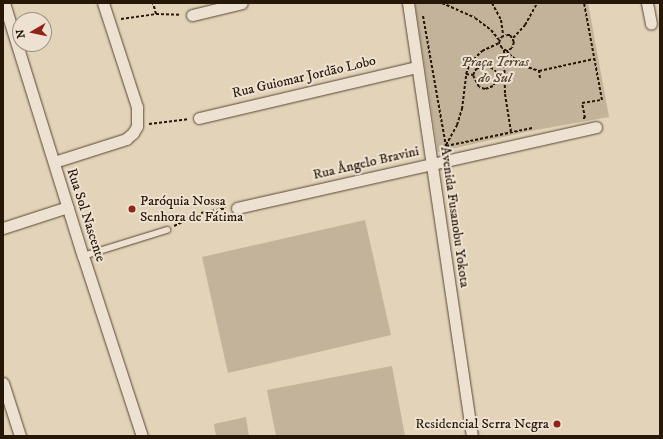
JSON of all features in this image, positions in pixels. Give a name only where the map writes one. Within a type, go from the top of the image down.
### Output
[{"type":"street","name":"Rua Sol Nascente","points":[[4,3],[83,256],[142,436]]},
{"type":"street","points":[[54,162],[126,139],[133,134],[138,126],[137,107],[103,3]]},
{"type":"street","points":[[192,15],[242,3]]},
{"type":"street","name":"Avenida Fusanobu Yokota","points":[[408,3],[416,67],[432,163],[472,436]]},
{"type":"street","points":[[647,3],[651,24]]},
{"type":"street","name":"Rua Guiomar Jordão Lobo","points":[[199,118],[416,67]]},
{"type":"street","name":"Rua Ângelo Bravini","points":[[237,208],[596,126]]},
{"type":"street","points":[[3,228],[68,207]]},
{"type":"street","points":[[3,383],[20,436]]},
{"type":"lane","points":[[83,256],[167,230]]},
{"type":"path","points":[[153,3],[156,14]]},
{"type":"path","points":[[442,3],[475,18],[491,30],[499,40]]},
{"type":"path","points":[[492,3],[501,20],[503,35],[499,40],[499,43],[504,50],[505,99],[511,133]]},
{"type":"path","points":[[507,51],[512,48],[513,38],[525,26],[537,3]]},
{"type":"path","points":[[577,119],[585,118],[582,103],[602,100],[584,3]]},
{"type":"path","points":[[422,11],[446,146]]},
{"type":"path","points":[[109,21],[156,14],[192,15]]},
{"type":"path","points":[[503,35],[510,35],[513,38]]},
{"type":"path","points":[[446,146],[457,125],[462,109],[466,74],[470,63],[477,55],[499,43]]},
{"type":"path","points":[[504,50],[524,66],[539,71],[594,60]]},
{"type":"path","points":[[473,75],[474,71],[479,67],[486,65],[495,70],[498,76]]},
{"type":"path","points":[[539,71],[540,78]]},
{"type":"path","points":[[466,74],[473,75]]},
{"type":"path","points":[[473,75],[479,87],[486,90],[493,86],[498,76]]},
{"type":"path","points":[[498,76],[504,75]]},
{"type":"path","points":[[138,126],[199,118]]},
{"type":"path","points":[[446,146],[533,128]]},
{"type":"path","points":[[167,230],[201,213],[237,208]]},
{"type":"green space","name":"Praça Terras do Sul","points":[[415,3],[588,3],[609,117],[525,132],[438,152]]},
{"type":"green space","points":[[365,220],[391,335],[228,373],[202,257]]},
{"type":"green space","points":[[392,366],[405,436],[276,436],[267,390]]},
{"type":"green space","points":[[246,417],[249,436],[216,436],[214,424]]},
{"type":"place","name":"Paróquia Nossa Senhora de Fátima","points":[[132,209]]},
{"type":"place","name":"Residencial Serra Negra","points":[[557,424]]}]
